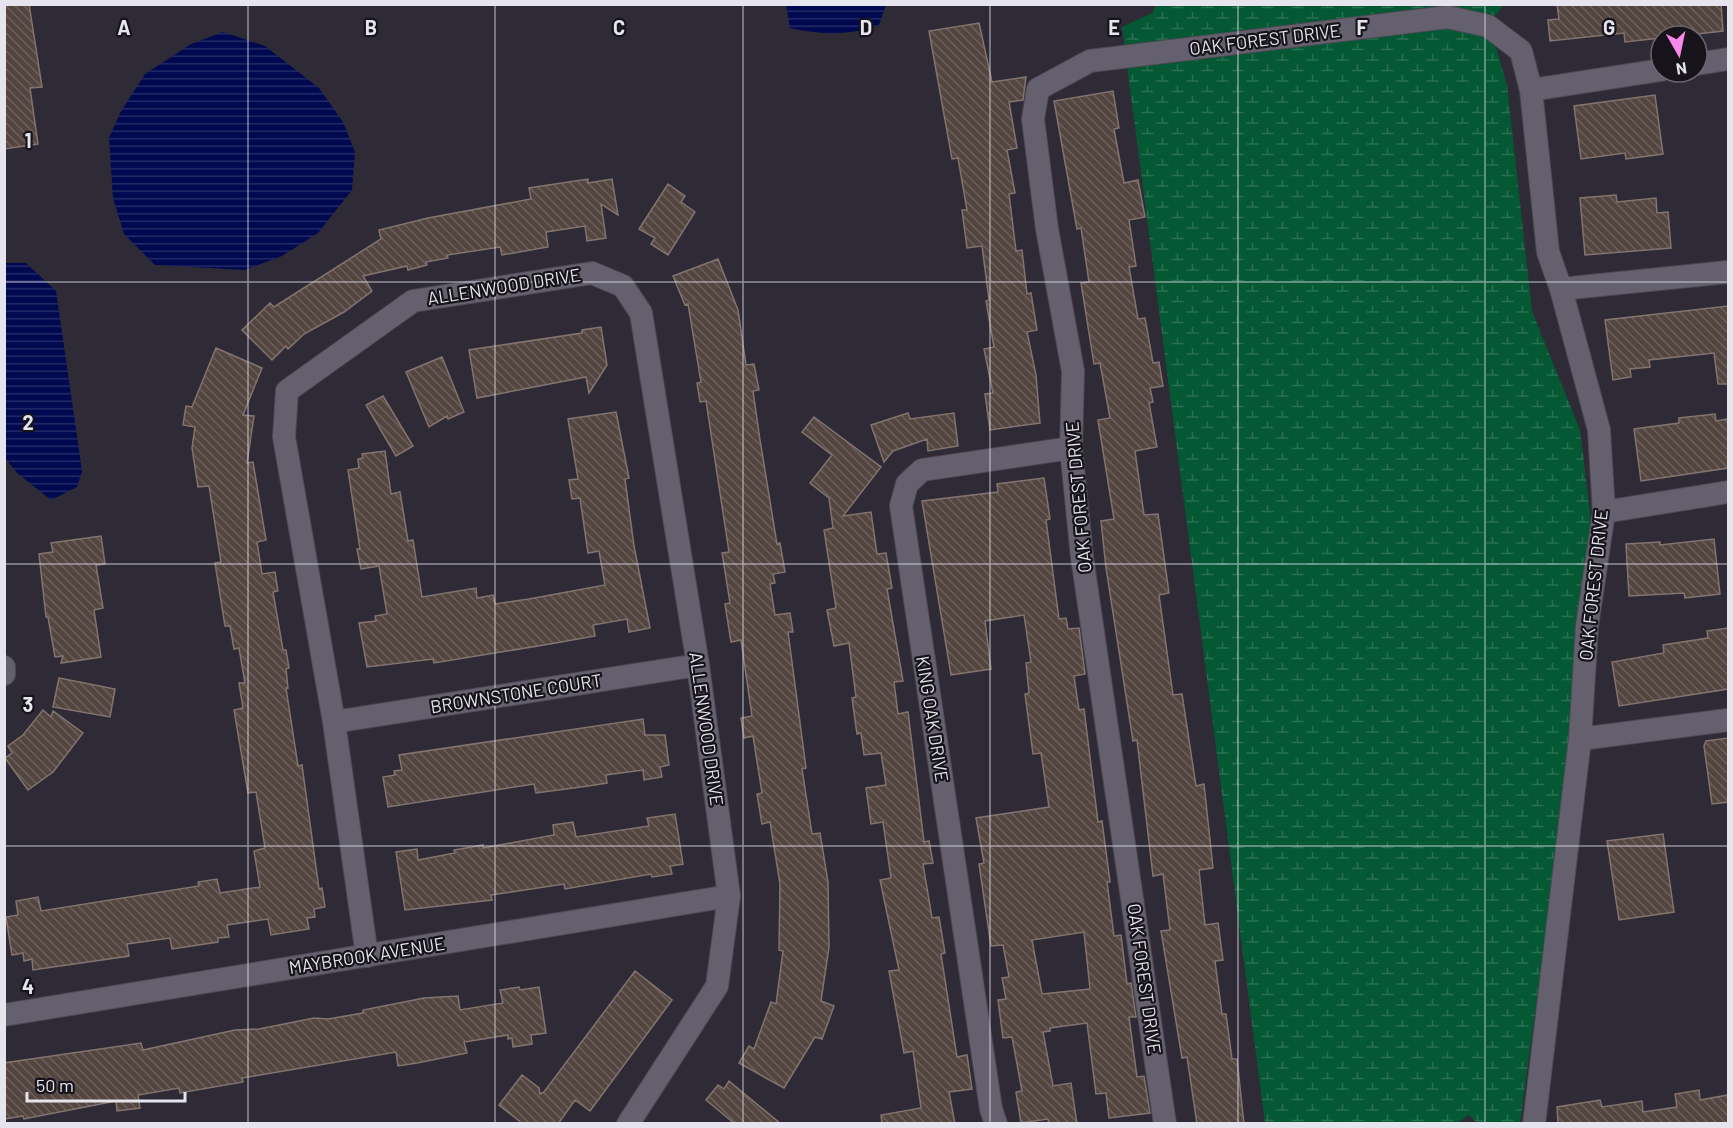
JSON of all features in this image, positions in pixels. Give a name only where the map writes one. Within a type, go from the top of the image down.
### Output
[{"type":"street","name":"OAK FOREST DRIVE","points":[[1165,1124],[1082,557],[1071,448],[1073,371],[1047,230],[1033,119],[1038,89],[1090,61],[1448,17],[1488,26],[1521,51],[1531,90],[1548,252],[1561,289],[1599,430],[1604,512],[1587,626],[1580,739],[1534,1124]]},
{"type":"street","points":[[1709,62],[1728,59]]},
{"type":"street","points":[[1531,90],[1649,72]]},
{"type":"street","points":[[1561,289],[1728,272]]},
{"type":"street","name":"ALLENWOOD DRIVE","points":[[367,956],[334,722],[284,437],[287,392],[413,301],[591,273],[623,286],[641,313],[698,665],[729,896],[717,986],[628,1124]]},
{"type":"street","name":"KING OAK DRIVE","points":[[996,1124],[991,1109],[901,506],[906,484],[922,470],[1071,448]]},
{"type":"street","points":[[1604,512],[1728,492]]},
{"type":"street","name":"BROWNSTONE COURT","points":[[334,722],[698,665]]},
{"type":"street","points":[[4,667],[4,674]]},
{"type":"street","points":[[1580,739],[1728,720]]},
{"type":"street","name":"MAYBROOK AVENUE","points":[[4,1015],[729,896]]},
{"type":"green space","points":[[1156,5],[1503,5],[1489,24],[1507,85],[1532,311],[1580,430],[1596,562],[1520,1123],[1477,1123],[1469,1115],[1456,1124],[1265,1123],[1122,27],[1152,13]]},
{"type":"shaded area","points":[[786,4],[886,5],[879,25],[846,33],[835,33],[790,28]]},
{"type":"shaded area","points":[[223,32],[265,46],[319,88],[343,122],[355,152],[352,190],[318,233],[282,256],[245,270],[155,265],[124,234],[113,198],[109,138],[120,113],[145,74],[191,44]]},
{"type":"shaded area","points":[[5,263],[26,263],[56,291],[82,471],[77,487],[51,500],[17,473],[5,458]]},
{"type":"building","points":[[4,4],[29,4],[42,87],[30,88],[38,144],[4,149]]},
{"type":"building","points":[[1557,4],[1721,4],[1723,31],[1709,33],[1709,24],[1649,24],[1649,39],[1625,42],[1624,33],[1550,41],[1548,20],[1559,19]]},
{"type":"building","points":[[979,23],[992,82],[1026,77],[1023,100],[1009,102],[1017,148],[1007,150],[1015,193],[1009,194],[1016,251],[1022,250],[1027,294],[1031,293],[1037,330],[1027,332],[1036,375],[1040,423],[990,430],[985,394],[993,393],[984,349],[994,347],[986,301],[989,300],[982,246],[967,248],[962,210],[967,210],[958,158],[952,159],[929,31]]},
{"type":"building","points":[[1113,91],[1119,128],[1114,129],[1124,183],[1138,180],[1145,217],[1129,220],[1136,266],[1129,267],[1138,319],[1145,318],[1153,363],[1159,362],[1163,386],[1150,388],[1153,402],[1149,403],[1157,447],[1135,451],[1144,515],[1158,514],[1169,593],[1159,595],[1173,695],[1182,694],[1196,786],[1204,784],[1213,868],[1199,870],[1205,925],[1218,923],[1223,960],[1215,961],[1222,1014],[1226,1014],[1232,1059],[1237,1059],[1244,1124],[1197,1124],[1187,1057],[1182,1058],[1161,931],[1170,930],[1163,874],[1153,876],[1137,740],[1133,741],[1106,568],[1101,521],[1114,519],[1098,420],[1110,418],[1100,363],[1094,364],[1081,283],[1089,282],[1081,228],[1077,229],[1054,101]]},
{"type":"building","points":[[1655,95],[1663,154],[1626,159],[1625,153],[1581,159],[1574,106]]},
{"type":"building","points":[[588,179],[588,183],[612,179],[618,215],[601,204],[606,238],[587,241],[585,226],[546,232],[548,247],[502,255],[500,247],[447,255],[448,258],[426,262],[427,265],[408,270],[407,266],[363,276],[372,291],[344,312],[304,334],[288,349],[286,346],[272,360],[242,330],[270,303],[274,307],[381,239],[379,230],[428,218],[531,199],[529,188]]},
{"type":"building","points":[[668,184],[685,196],[681,202],[695,212],[668,255],[651,244],[655,238],[639,229]]},
{"type":"building","points":[[1616,195],[1617,202],[1656,198],[1657,213],[1668,212],[1671,248],[1585,255],[1580,198]]},
{"type":"building","points":[[718,259],[738,310],[746,365],[754,364],[759,390],[753,391],[760,440],[777,544],[780,543],[785,572],[773,574],[775,583],[770,584],[775,615],[790,613],[793,632],[788,632],[806,768],[802,769],[812,834],[820,833],[828,882],[829,947],[821,1001],[834,1006],[822,1039],[815,1037],[784,1088],[739,1063],[749,1046],[754,1049],[771,1002],[776,1004],[783,951],[779,950],[780,884],[770,822],[762,824],[757,794],[762,793],[753,736],[744,738],[741,718],[752,716],[741,640],[731,642],[725,604],[730,603],[722,553],[729,552],[706,401],[700,402],[697,383],[701,382],[688,304],[685,305],[673,276]]},
{"type":"building","points":[[1728,306],[1728,384],[1718,384],[1714,353],[1649,360],[1650,367],[1630,369],[1631,377],[1613,380],[1605,320]]},
{"type":"building","points":[[601,327],[607,365],[589,393],[586,377],[477,398],[469,350],[582,333],[582,330]]},
{"type":"building","points":[[216,348],[262,368],[243,415],[254,416],[247,463],[253,462],[266,540],[257,542],[262,574],[275,572],[278,591],[273,592],[283,650],[286,650],[289,668],[286,669],[288,688],[286,688],[298,766],[302,765],[319,889],[322,888],[325,907],[314,909],[315,917],[307,918],[309,929],[271,935],[268,919],[227,925],[229,937],[218,938],[218,942],[172,949],[170,938],[127,944],[129,956],[33,970],[32,959],[24,961],[23,953],[12,955],[6,917],[18,915],[16,901],[38,897],[41,911],[199,886],[198,882],[217,879],[220,893],[260,887],[254,851],[265,848],[256,792],[248,793],[234,710],[243,708],[239,683],[245,683],[239,648],[234,649],[230,626],[225,626],[215,563],[221,562],[209,486],[198,487],[192,448],[195,427],[183,425],[186,406],[192,407]]},
{"type":"building","points":[[442,357],[464,412],[448,419],[447,416],[429,427],[406,372]]},
{"type":"building","points":[[383,396],[413,446],[396,456],[366,405]]},
{"type":"building","points":[[616,412],[629,478],[625,479],[634,546],[650,628],[629,632],[627,619],[593,625],[595,636],[434,663],[433,659],[367,667],[359,623],[376,621],[375,616],[387,614],[379,566],[361,569],[357,549],[360,549],[348,470],[359,468],[358,459],[363,458],[362,454],[385,451],[391,494],[400,492],[408,541],[413,540],[422,597],[476,588],[477,598],[493,595],[495,604],[529,599],[605,585],[599,551],[588,553],[580,498],[572,499],[569,480],[578,479],[568,419]]},
{"type":"building","points":[[908,413],[910,419],[954,413],[958,446],[928,451],[927,439],[893,451],[884,462],[871,425]]},
{"type":"building","points":[[1715,414],[1716,421],[1728,419],[1728,468],[1641,481],[1634,429],[1679,423],[1679,418]]},
{"type":"building","points":[[814,417],[881,467],[843,516],[871,512],[877,554],[886,553],[892,588],[887,589],[903,681],[894,682],[898,714],[908,712],[924,842],[929,841],[933,863],[923,864],[932,918],[939,917],[945,953],[941,954],[957,1057],[967,1055],[972,1089],[949,1092],[955,1124],[882,1124],[881,1115],[921,1108],[913,1051],[904,1053],[889,971],[899,970],[880,880],[891,878],[883,822],[871,824],[866,788],[886,785],[881,753],[864,755],[861,733],[857,734],[852,698],[856,697],[849,643],[834,646],[827,610],[836,608],[824,530],[833,528],[829,498],[810,483],[832,455],[802,432]]},
{"type":"building","points":[[1044,478],[1050,519],[1046,520],[1059,619],[1066,618],[1068,629],[1079,628],[1085,674],[1074,676],[1079,710],[1084,709],[1098,822],[1102,821],[1114,936],[1121,935],[1127,984],[1131,983],[1136,1017],[1129,1017],[1137,1077],[1144,1076],[1150,1113],[1109,1118],[1106,1093],[1096,1094],[1087,1023],[1050,1028],[1050,1031],[1043,1032],[1053,1086],[1071,1083],[1077,1124],[1049,1124],[1048,1119],[1021,1123],[1016,1092],[1022,1091],[1012,1037],[1003,1038],[998,1000],[1006,999],[1002,978],[1009,977],[1003,945],[991,946],[979,864],[984,863],[976,818],[1049,807],[1041,753],[1033,754],[1025,694],[1029,693],[1026,663],[1031,662],[1024,615],[985,621],[991,669],[951,675],[922,501],[998,492],[997,484]],"holes":[[[1084,932],[1090,989],[1042,994],[1032,940]]]},
{"type":"building","points":[[101,536],[105,564],[96,565],[103,608],[94,610],[101,657],[61,663],[63,656],[55,657],[48,617],[46,617],[39,554],[53,552],[51,543]]},
{"type":"building","points":[[1714,539],[1720,594],[1685,598],[1684,593],[1629,596],[1626,544],[1660,542],[1660,545]]},
{"type":"building","points":[[1728,628],[1728,689],[1619,706],[1612,662],[1664,653],[1663,645],[1708,638],[1707,631]]},
{"type":"building","points":[[59,678],[115,689],[110,717],[53,707]]},
{"type":"building","points":[[43,710],[51,717],[53,711],[83,733],[53,772],[28,790],[5,758],[12,753],[8,746],[23,735]]},
{"type":"building","points":[[643,719],[645,735],[665,735],[669,765],[660,767],[662,777],[644,780],[643,770],[606,775],[607,783],[581,787],[536,793],[534,784],[388,807],[383,777],[395,775],[394,771],[402,770],[399,755]]},
{"type":"building","points":[[1728,738],[1728,802],[1712,804],[1704,746],[1706,741]]},
{"type":"building","points":[[675,814],[683,864],[670,866],[672,874],[652,877],[651,874],[565,889],[564,884],[491,895],[492,900],[405,910],[396,852],[417,849],[418,860],[455,853],[454,850],[483,845],[483,848],[554,835],[553,825],[573,822],[576,837],[649,826],[647,818]]},
{"type":"building","points":[[1663,834],[1674,912],[1619,920],[1607,841]]},
{"type":"building","points":[[635,971],[672,1000],[590,1111],[575,1100],[558,1124],[523,1124],[499,1105],[522,1075],[539,1088],[540,1094],[544,1092]]},
{"type":"building","points":[[519,987],[520,990],[539,987],[546,1033],[531,1035],[532,1044],[513,1047],[512,1038],[508,1039],[508,1035],[464,1042],[467,1053],[417,1063],[398,1066],[396,1052],[242,1078],[243,1082],[180,1093],[179,1088],[138,1095],[140,1108],[117,1111],[116,1101],[24,1119],[23,1116],[4,1119],[4,1063],[141,1043],[143,1050],[235,1030],[259,1029],[314,1018],[328,1019],[363,1013],[363,1010],[424,998],[458,996],[460,1010],[503,1003],[500,990]]},
{"type":"building","points":[[729,1081],[781,1124],[735,1124],[706,1100],[718,1085],[724,1089]]},
{"type":"building","points":[[1699,1090],[1700,1100],[1728,1095],[1728,1124],[1558,1124],[1557,1107],[1600,1100],[1602,1107],[1642,1101],[1643,1112],[1677,1107],[1675,1094]]}]
